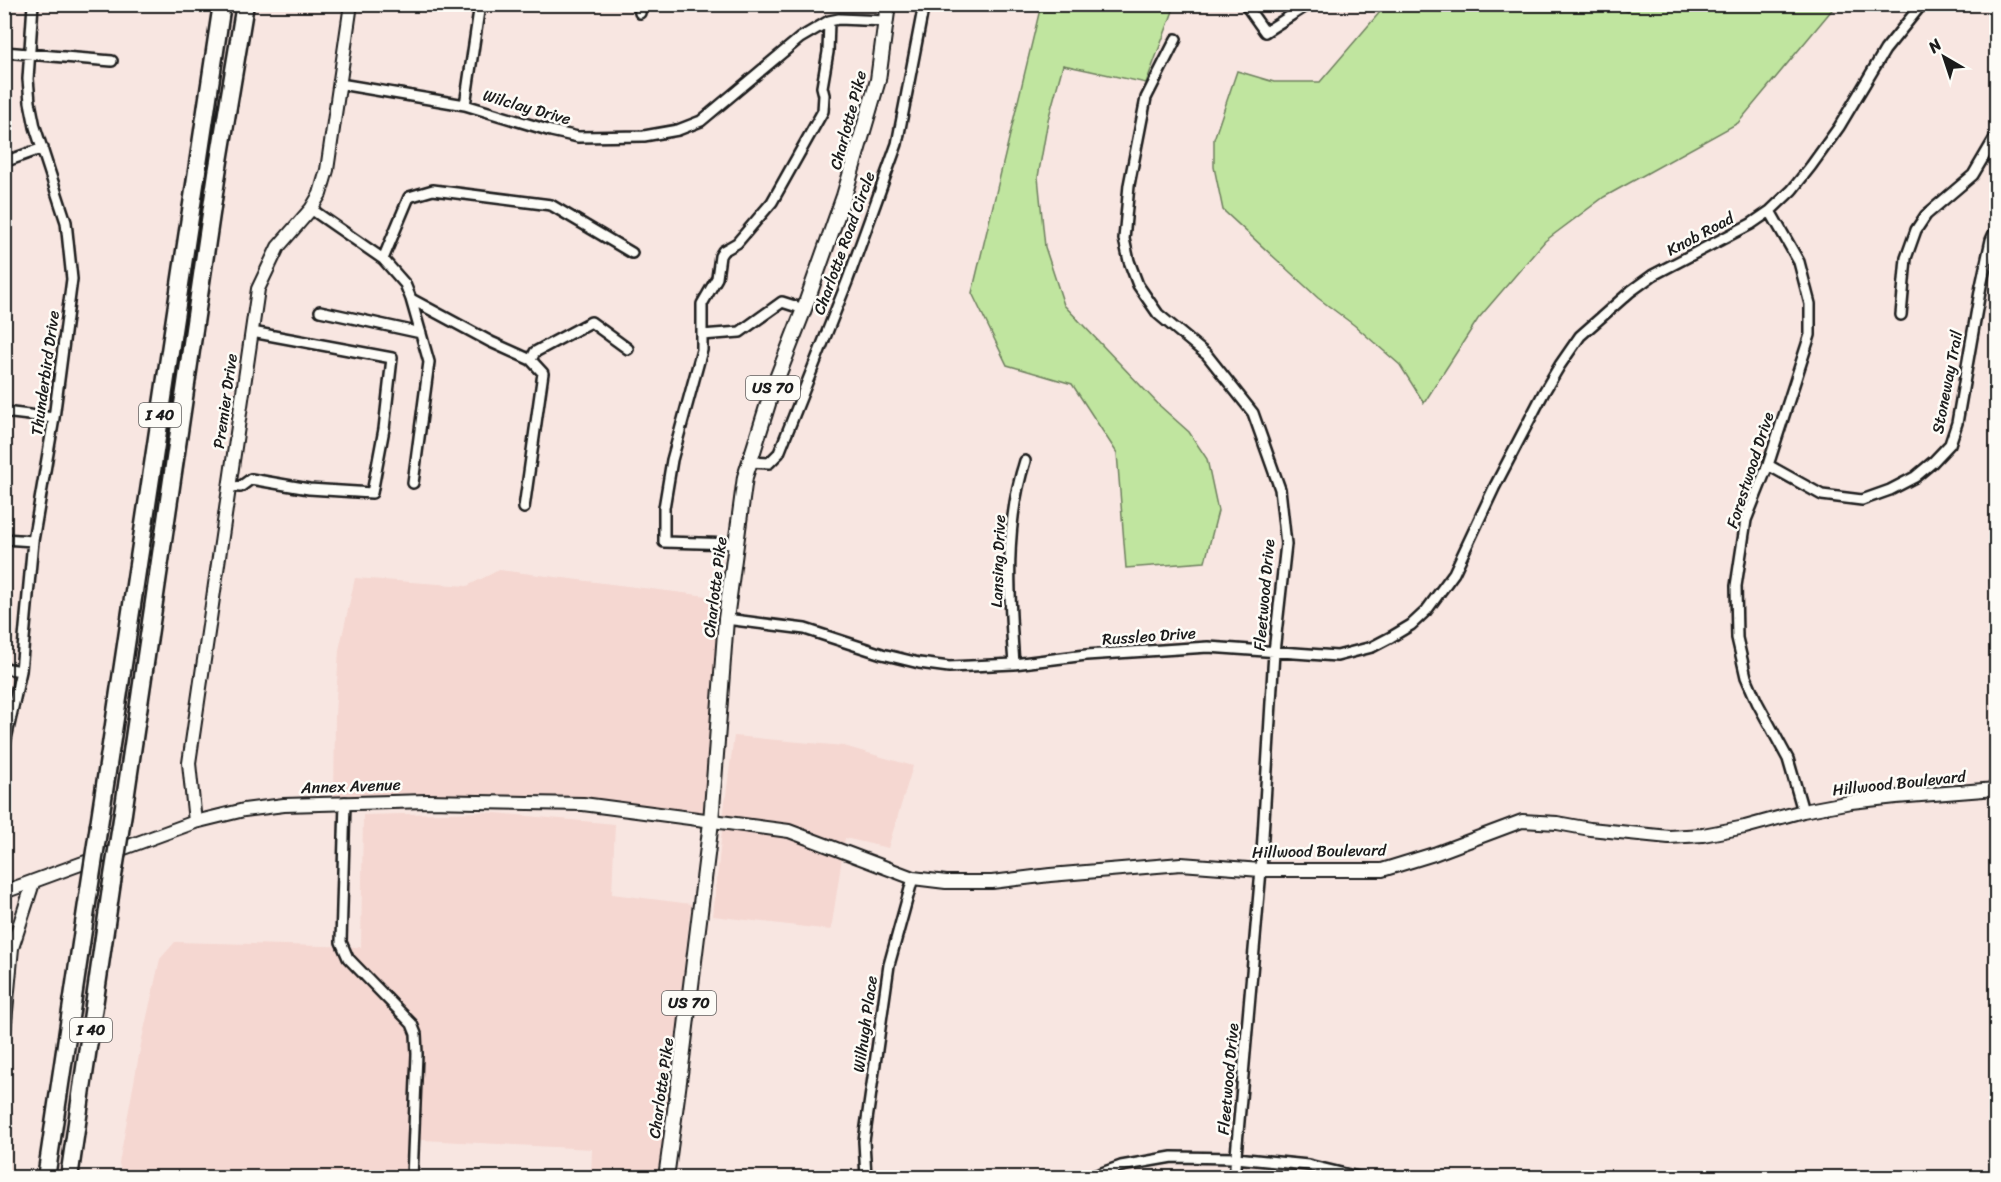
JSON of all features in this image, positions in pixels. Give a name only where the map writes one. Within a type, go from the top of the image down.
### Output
[{"type":"highway","name":"I 40","points":[[46,1178],[222,4]]},
{"type":"highway","name":"I 40","points":[[69,1178],[213,197],[245,4]]},
{"type":"main road","name":"US 70","points":[[886,21],[888,4]]},
{"type":"main road","name":"Charlotte Pike","points":[[666,1178],[711,822],[726,619],[745,477],[771,391],[804,309],[844,196],[878,80],[886,21]]},
{"type":"street","name":"Thunderbird Drive","points":[[4,748],[21,671],[33,541],[54,418],[72,279],[66,222],[35,127],[30,102],[28,80],[33,4]]},
{"type":"street","name":"Premier Drive","points":[[195,822],[189,763],[258,289],[278,247],[311,209],[320,194],[327,170],[351,4]]},
{"type":"street","points":[[465,105],[480,4]]},
{"type":"street","name":"Charlotte Road Circle","points":[[750,462],[769,463],[779,453],[847,282],[897,144],[924,4]]},
{"type":"street","points":[[1245,4],[1265,32],[1309,4]]},
{"type":"street","name":"Knob Road","points":[[1494,488],[1548,384],[1580,336],[1631,291],[1653,275],[1751,224],[1770,211],[1792,190],[1839,127],[1884,50],[1922,4]]},
{"type":"street","name":"Wilclay Drive","points":[[340,84],[465,105],[578,137],[644,136],[678,130],[701,121],[800,38],[829,21],[839,19],[886,21]]},
{"type":"street","points":[[736,544],[664,542],[664,508],[672,460],[702,350],[702,304],[717,278],[720,256],[723,251],[737,243],[772,202],[823,111],[822,87],[828,52],[829,21]]},
{"type":"street","name":"Fleetwood Drive","points":[[1176,39],[1146,98],[1131,172],[1124,239],[1138,285],[1158,314],[1212,361],[1254,413],[1280,489],[1286,544],[1274,651],[1261,870],[1234,1178]]},
{"type":"street","points":[[4,52],[112,61]]},
{"type":"street","points":[[1901,315],[1906,258],[1916,230],[1926,215],[1973,175],[1996,136]]},
{"type":"street","points":[[4,162],[43,148]]},
{"type":"street","points":[[383,259],[409,197],[433,190],[551,205],[632,253]]},
{"type":"street","points":[[311,209],[383,259],[405,284],[411,299],[429,362],[413,483]]},
{"type":"street","name":"Forestwood Drive","points":[[1770,211],[1799,262],[1810,304],[1810,335],[1768,465],[1746,520],[1736,586],[1737,638],[1746,677],[1756,702],[1788,759],[1803,811]]},
{"type":"street","name":"Stoneway Trail","points":[[1768,465],[1822,495],[1862,500],[1907,482],[1939,456],[1950,444],[1957,423],[1981,286],[1991,240],[1996,230]]},
{"type":"street","points":[[411,299],[531,360],[543,373],[524,508]]},
{"type":"street","points":[[702,335],[740,332],[782,302],[804,309]]},
{"type":"street","points":[[320,311],[421,333]]},
{"type":"street","points":[[531,360],[535,352],[591,322],[628,349]]},
{"type":"street","points":[[229,486],[240,487],[251,478],[309,489],[372,493],[384,429],[392,358],[252,332]]},
{"type":"street","points":[[4,412],[54,418]]},
{"type":"street","name":"Lansing Drive","points":[[1014,664],[1009,587],[1011,533],[1020,476],[1025,461]]},
{"type":"street","name":"Russleo Drive","points":[[726,619],[805,629],[882,654],[949,667],[1014,664],[1086,654],[1208,647],[1337,656],[1372,647],[1411,625],[1426,611],[1454,573],[1494,488]]},
{"type":"street","points":[[4,539],[33,541]]},
{"type":"street","points":[[4,668],[21,671]]},
{"type":"street","name":"Hillwood Boulevard","points":[[711,822],[763,826],[789,831],[914,878],[946,882],[992,882],[1050,874],[1181,864],[1261,870],[1382,870],[1522,822],[1557,823],[1590,829],[1679,836],[1703,835],[1745,827],[1803,811],[1887,797],[1996,789]]},
{"type":"street","name":"Annex Avenue","points":[[4,892],[195,822],[284,805],[427,801],[583,804],[711,822]]},
{"type":"street","points":[[345,802],[341,942],[348,958],[407,1018],[417,1034],[412,1178]]},
{"type":"street","name":"Wilhugh Place","points":[[866,1178],[864,1141],[889,964],[914,878]]},
{"type":"street","points":[[4,1033],[12,948],[33,883]]},
{"type":"street","points":[[1088,1178],[1121,1166],[1172,1157],[1236,1158],[1308,1165],[1362,1178]]},
{"type":"shaded area","points":[[499,570],[723,598],[704,815],[334,799],[335,715],[339,650],[355,578],[467,586]]},
{"type":"shaded area","points":[[734,736],[844,746],[913,766],[888,848],[845,838],[831,930],[713,916]]},
{"type":"shaded area","points":[[485,812],[615,824],[612,894],[691,904],[666,1141],[658,1177],[591,1177],[592,1149],[423,1140],[408,1142],[407,1177],[122,1177],[119,1163],[142,1039],[160,959],[175,942],[361,947],[363,815]]},
{"type":"green space","points":[[1611,4],[1628,12],[1632,4],[1836,5],[1738,123],[1604,197],[1545,241],[1478,319],[1424,403],[1400,365],[1354,325],[1318,298],[1223,210],[1214,167],[1214,139],[1237,71],[1274,82],[1320,82],[1386,5]]},
{"type":"green space","points":[[1041,5],[1169,5],[1173,11],[1146,83],[1063,65],[1048,120],[1038,177],[1045,247],[1064,305],[1160,406],[1189,432],[1207,459],[1218,511],[1205,562],[1126,568],[1117,453],[1072,384],[1007,365],[972,293]]}]
